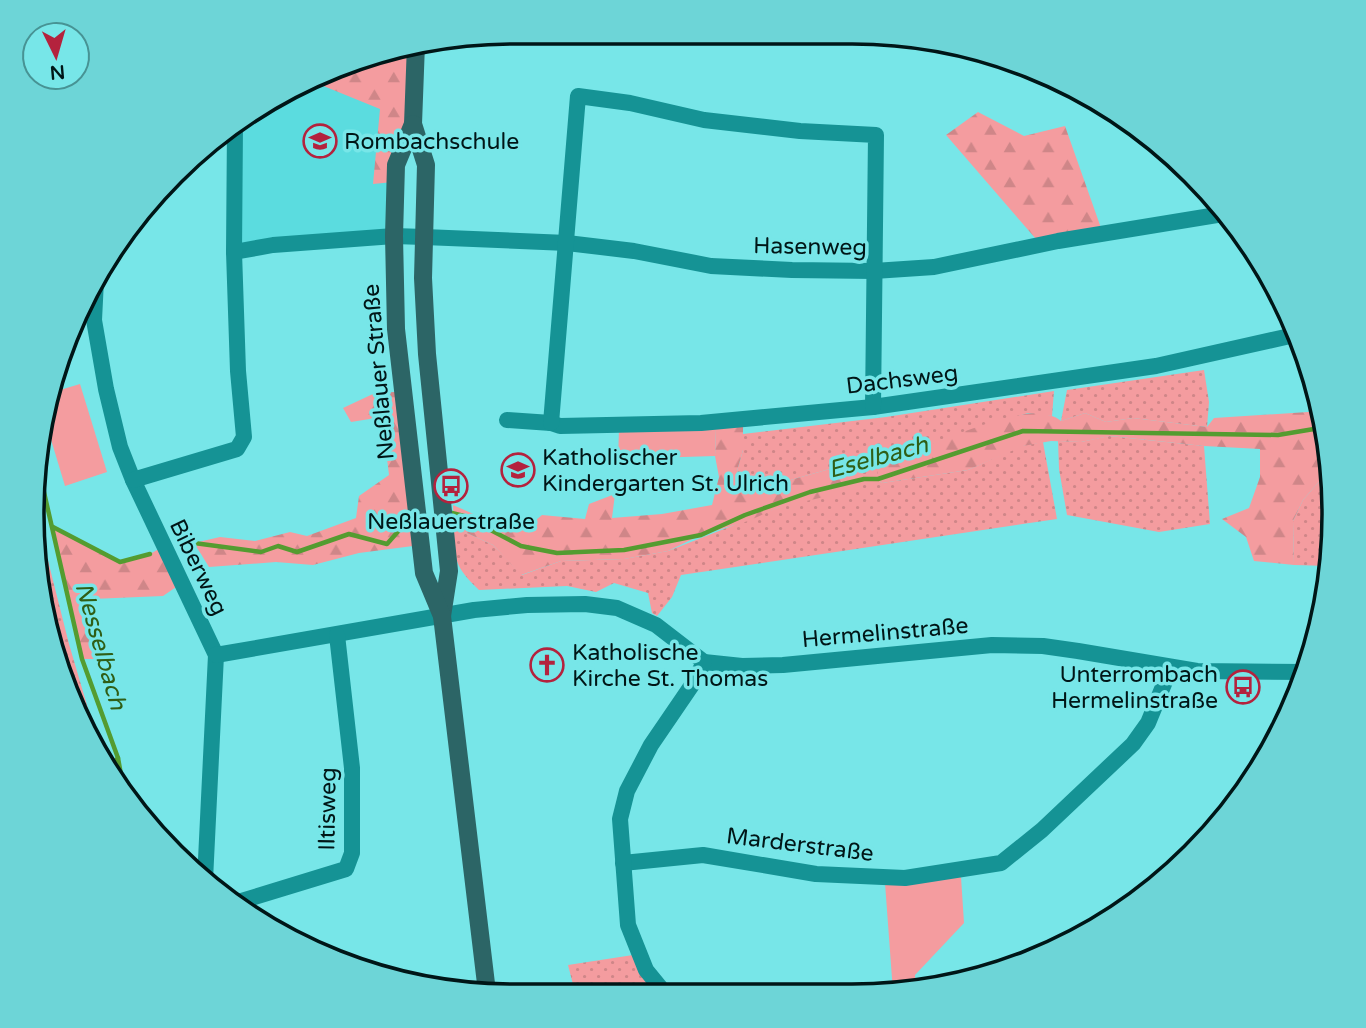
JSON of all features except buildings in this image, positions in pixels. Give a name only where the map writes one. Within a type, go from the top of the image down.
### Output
[{"type":"main road","name":"Neßlauer Straße","points":[[416,54],[413,124],[426,165],[423,278],[427,354],[449,571],[442,616],[486,983]]},
{"type":"main road","name":"Neßlauer Straße","points":[[413,124],[396,166],[394,236],[397,342],[424,573],[442,616]]},
{"type":"street","points":[[551,423],[578,96],[630,103],[704,120],[800,131],[876,135],[873,407]]},
{"type":"street","points":[[133,480],[237,449],[244,437],[238,371],[234,252],[235,136]]},
{"type":"street","name":"Hasenweg","points":[[234,252],[273,244],[394,236],[567,243],[634,251],[711,266],[874,271],[933,267],[1059,241],[1215,215]]},
{"type":"street","name":"Biberweg","points":[[95,301],[94,320],[120,447],[216,655],[206,869]]},
{"type":"street","name":"Dachsweg","points":[[507,420],[559,426],[701,423],[873,407],[1156,366],[1287,337]]},
{"type":"street","points":[[216,655],[442,616],[527,605],[585,604],[617,608],[656,625],[704,662],[694,682],[651,745],[626,791],[620,819],[628,925],[646,971],[657,984]]},
{"type":"street","name":"Iltisweg","points":[[246,900],[346,869],[352,853],[352,768],[337,635]]},
{"type":"street","name":"Hermelinstraße","points":[[704,662],[742,666],[783,665],[992,645],[1078,650],[1171,667],[1211,671],[1294,672]]},
{"type":"street","name":"Marderstraße","points":[[623,863],[703,855],[816,874],[905,877],[1001,863],[1042,830],[1133,744],[1148,723],[1171,667]]},
{"type":"shaded area","name":"Rombachschule","points":[[389,61],[390,231],[241,246],[242,131],[306,92]]},
{"type":"green space","points":[[411,55],[408,127],[393,182],[373,184],[380,109],[322,85],[363,69]]},
{"type":"green space","points":[[978,112],[1024,136],[1065,126],[1101,228],[1036,239],[946,135]]},
{"type":"green space","points":[[1204,370],[1209,402],[1207,427],[1133,418],[1106,422],[1085,413],[1061,421],[1067,390]]},
{"type":"green space","points":[[80,384],[107,472],[65,486],[50,438],[61,390]]},
{"type":"green space","points":[[1054,391],[1052,416],[1028,413],[948,438],[878,466],[878,479],[882,483],[968,470],[1021,446],[1043,442],[1057,519],[681,575],[672,597],[657,616],[652,613],[648,593],[614,583],[596,592],[567,586],[479,590],[465,575],[458,562],[454,527],[493,545],[522,575],[561,561],[624,559],[668,551],[780,507],[851,463],[762,488],[748,482],[737,471],[743,450],[743,434],[886,417]]},
{"type":"green space","points":[[395,392],[413,546],[359,553],[313,565],[276,562],[209,567],[194,543],[220,537],[255,541],[290,532],[307,536],[356,518],[359,496],[389,475],[382,417],[351,422],[343,408],[375,393]]},
{"type":"green space","points":[[1311,412],[1321,480],[1303,500],[1293,521],[1294,565],[1254,561],[1246,537],[1222,519],[1249,508],[1260,477],[1260,449],[1110,436],[1081,442],[1051,441],[1023,446],[968,470],[882,483],[878,479],[877,466],[968,430],[1025,414],[1044,414],[1061,421],[1085,413],[1106,422],[1133,418],[1207,427],[1214,418]]},
{"type":"green space","points":[[743,426],[743,450],[737,471],[748,483],[762,488],[851,463],[864,479],[861,486],[780,507],[748,521],[701,535],[668,551],[624,559],[561,561],[521,575],[493,545],[454,527],[453,505],[510,530],[525,529],[542,515],[585,519],[589,504],[615,494],[612,518],[662,514],[712,505],[719,477],[715,456],[716,428]]},
{"type":"green space","points":[[716,428],[715,456],[618,459],[619,430]]},
{"type":"green space","points":[[1109,436],[1204,446],[1210,524],[1159,532],[1067,515],[1059,469],[1058,441],[1081,442]]},
{"type":"green space","points":[[1321,480],[1319,566],[1294,565],[1293,521],[1303,500]]},
{"type":"green space","points":[[52,527],[120,562],[150,554],[164,546],[182,583],[163,596],[92,599],[95,659],[82,659]]},
{"type":"green space","points":[[46,551],[92,722],[60,636]]},
{"type":"green space","points":[[961,877],[964,923],[915,975],[915,980],[892,982],[885,883]]},
{"type":"green space","points":[[633,955],[654,984],[573,984],[568,965]]},
{"type":"waterway","name":"Eselbach","points":[[452,513],[464,516],[521,546],[557,553],[624,550],[701,535],[745,515],[810,492],[864,479],[878,479],[1023,431],[1278,435],[1314,429]]},
{"type":"waterway","name":"Nesselbach","points":[[45,495],[82,659],[118,758],[115,762]]},
{"type":"waterway","name":"Eselbach","points":[[179,541],[261,552],[278,546],[297,552],[349,534],[387,544],[409,519]]},
{"type":"waterway","name":"Eselbach","points":[[53,527],[120,562],[150,554]]},
{"type":"waterway","points":[[118,758],[120,771]]},
{"type":"place","name":"Rombachschule","points":[[320,141]]},
{"type":"place","name":"Katholischer Kindergarten St. Ulrich","points":[[518,470]]},
{"type":"place","name":"Neßlauerstraße","points":[[451,486]]},
{"type":"place","name":"Katholische Kirche St. Thomas","points":[[547,665]]},
{"type":"place","name":"Unterrombach Hermelinstraße","points":[[1243,687]]}]
